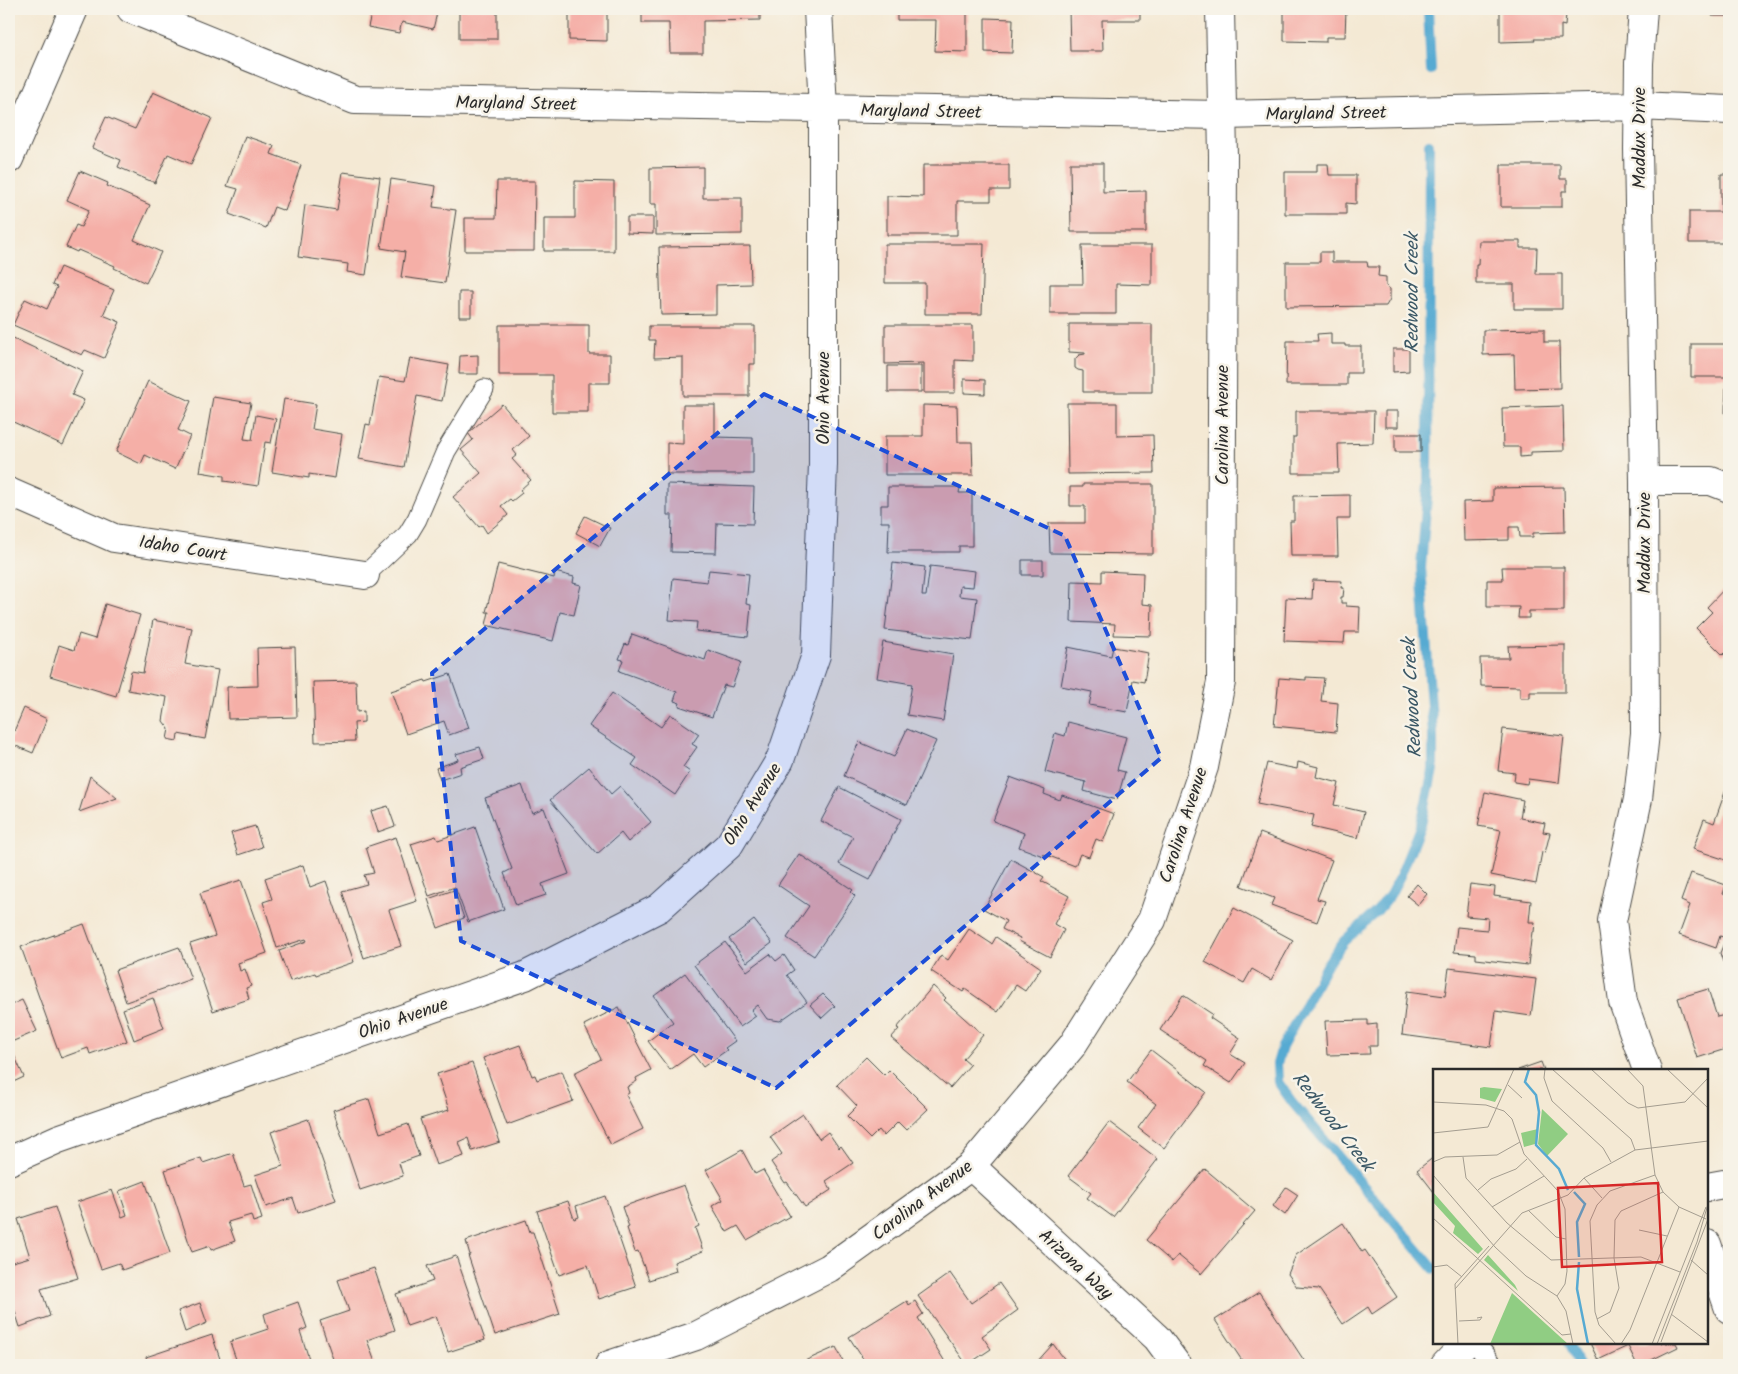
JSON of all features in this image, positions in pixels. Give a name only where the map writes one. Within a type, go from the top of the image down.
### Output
[{"type":"street","points":[[9,159],[74,9]]},
{"type":"street","name":"Maryland Street","points":[[131,9],[355,100],[1223,115],[1638,106],[1729,110]]},
{"type":"street","name":"Ohio Avenue","points":[[9,1160],[67,1136],[525,976],[659,908],[729,845],[780,760],[816,655],[823,464],[823,109],[818,9]]},
{"type":"street","name":"Carolina Avenue","points":[[609,1365],[696,1336],[829,1268],[971,1166],[1072,1046],[1152,920],[1204,767],[1221,682],[1223,115],[1220,9]]},
{"type":"street","name":"Maddux Drive","points":[[1643,9],[1638,106],[1644,481],[1645,733],[1638,799],[1612,921],[1623,1002],[1647,1069]]},
{"type":"street","points":[[1644,481],[1711,481],[1729,488]]},
{"type":"street","name":"Idaho Court","points":[[9,492],[114,538],[365,575]]},
{"type":"street","name":"Arizona Way","points":[[971,1166],[1156,1338],[1177,1365]]},
{"type":"street","points":[[1708,1187],[1729,1184]]},
{"type":"street","points":[[1708,1247],[1729,1309]]},
{"type":"street","points":[[1445,1365],[1465,1344]]},
{"type":"lane","points":[[365,575],[408,534],[417,519],[446,452],[484,389]]},
{"type":"lane","points":[[1477,1344],[1492,1365]]},
{"type":"highlighted area","points":[[764,394],[1065,536],[1161,758],[776,1088],[461,941],[432,673]]},
{"type":"building","points":[[372,9],[438,9],[433,29],[402,22],[399,33],[368,27]]},
{"type":"building","points":[[459,9],[497,9],[497,39],[459,39]]},
{"type":"building","points":[[569,9],[607,9],[607,41],[569,40]]},
{"type":"building","points":[[642,9],[760,9],[760,20],[703,21],[703,53],[670,53],[669,23],[642,23]]},
{"type":"building","points":[[897,9],[967,9],[967,52],[935,51],[936,20],[897,20]]},
{"type":"building","points":[[1069,9],[1140,9],[1140,20],[1102,20],[1103,51],[1070,51]]},
{"type":"building","points":[[1284,9],[1346,9],[1345,37],[1326,37],[1326,42],[1284,41]]},
{"type":"building","points":[[1500,9],[1559,9],[1559,14],[1566,14],[1565,26],[1561,25],[1561,39],[1500,42]]},
{"type":"building","points":[[1712,9],[1729,9],[1729,16],[1712,16]]},
{"type":"building","points":[[985,18],[1013,19],[1012,53],[985,52]]},
{"type":"building","points":[[153,92],[212,118],[191,164],[168,154],[155,183],[118,167],[121,160],[92,148],[106,117],[135,129]]},
{"type":"building","points":[[245,136],[274,146],[271,154],[301,165],[285,211],[274,207],[266,228],[229,214],[238,189],[227,186]]},
{"type":"building","points":[[1070,163],[1103,163],[1103,192],[1146,191],[1146,232],[1071,232]]},
{"type":"building","points":[[1317,164],[1328,164],[1329,175],[1356,175],[1356,204],[1346,203],[1346,214],[1285,214],[1285,172],[1317,172]]},
{"type":"building","points":[[923,165],[1009,165],[1009,190],[991,190],[991,201],[957,201],[957,235],[887,235],[887,196],[923,197]]},
{"type":"building","points":[[1501,165],[1560,165],[1560,179],[1567,179],[1567,191],[1562,191],[1562,207],[1501,207]]},
{"type":"building","points":[[703,167],[703,198],[742,198],[742,234],[656,235],[656,204],[650,204],[650,168]]},
{"type":"building","points":[[80,171],[108,183],[107,186],[150,205],[134,240],[161,252],[146,283],[114,268],[115,266],[78,250],[77,252],[66,247],[76,225],[81,227],[89,210],[67,200]]},
{"type":"building","points":[[343,172],[380,177],[366,275],[347,272],[348,264],[298,257],[305,205],[337,210]]},
{"type":"building","points":[[1721,174],[1729,174],[1729,243],[1689,243],[1689,212],[1721,212]]},
{"type":"building","points":[[391,179],[436,186],[433,207],[456,210],[445,283],[401,277],[405,252],[381,248]]},
{"type":"building","points":[[497,181],[535,181],[534,251],[465,251],[465,218],[496,218]]},
{"type":"building","points":[[575,181],[614,182],[614,251],[544,251],[544,218],[575,218]]},
{"type":"building","points":[[627,217],[653,217],[653,234],[627,233]]},
{"type":"building","points":[[1479,241],[1520,241],[1520,248],[1537,248],[1536,274],[1562,274],[1562,309],[1514,309],[1514,284],[1476,284]]},
{"type":"building","points":[[885,244],[984,244],[982,314],[925,314],[925,283],[885,283]]},
{"type":"building","points":[[1082,245],[1152,245],[1152,285],[1116,284],[1116,314],[1050,314],[1050,284],[1083,284]]},
{"type":"building","points":[[750,246],[751,284],[716,285],[716,314],[661,315],[659,247]]},
{"type":"building","points":[[1320,252],[1332,252],[1332,262],[1367,262],[1368,267],[1379,267],[1378,276],[1386,277],[1386,286],[1390,289],[1390,299],[1386,306],[1286,307],[1286,262],[1320,262]]},
{"type":"building","points":[[60,267],[114,290],[103,315],[120,322],[104,358],[85,350],[82,355],[13,325],[25,299],[47,309],[57,287],[52,285]]},
{"type":"building","points":[[459,292],[471,292],[471,317],[459,317]]},
{"type":"building","points":[[1069,324],[1152,324],[1152,392],[1083,392],[1083,371],[1075,368],[1075,359],[1085,353],[1069,352]]},
{"type":"building","points":[[499,325],[589,325],[589,354],[610,354],[610,383],[588,383],[588,412],[552,412],[552,375],[499,375]]},
{"type":"building","points":[[885,325],[973,325],[973,361],[955,360],[955,393],[924,393],[924,363],[885,364]]},
{"type":"building","points":[[649,326],[755,326],[755,364],[749,364],[749,396],[683,396],[683,357],[654,358],[655,340],[649,340]]},
{"type":"building","points":[[1544,329],[1544,342],[1559,342],[1560,388],[1515,389],[1514,354],[1483,355],[1483,330]]},
{"type":"building","points":[[1331,333],[1331,344],[1361,346],[1361,373],[1347,373],[1347,385],[1286,385],[1287,341],[1318,341],[1317,334]]},
{"type":"building","points":[[9,336],[83,371],[72,395],[84,400],[63,445],[9,420],[9,396],[11,391],[9,390]]},
{"type":"building","points":[[1691,344],[1729,344],[1729,414],[1725,414],[1726,377],[1691,377]]},
{"type":"building","points":[[1393,349],[1409,349],[1409,371],[1393,372]]},
{"type":"building","points":[[478,355],[478,374],[459,374],[460,356]]},
{"type":"building","points":[[410,358],[449,365],[442,401],[417,396],[404,467],[359,459],[366,424],[370,425],[379,377],[405,381]]},
{"type":"building","points":[[888,366],[921,366],[921,392],[888,392]]},
{"type":"building","points":[[964,379],[985,380],[985,394],[964,393]]},
{"type":"building","points":[[148,381],[191,401],[178,430],[190,436],[175,469],[145,455],[141,464],[116,452]]},
{"type":"building","points":[[213,397],[251,403],[244,439],[252,440],[256,415],[276,419],[271,443],[265,442],[258,486],[224,481],[224,476],[200,472]]},
{"type":"building","points":[[284,399],[316,404],[312,429],[342,434],[335,478],[309,474],[309,478],[272,472]]},
{"type":"building","points":[[1067,403],[1117,403],[1117,436],[1153,435],[1154,473],[1068,474]]},
{"type":"building","points":[[502,404],[529,436],[513,450],[517,455],[512,459],[531,480],[520,490],[522,493],[512,501],[510,499],[501,506],[508,515],[487,533],[482,525],[479,527],[453,497],[481,473],[461,450],[473,440],[468,433]]},
{"type":"building","points":[[683,405],[715,405],[715,437],[753,438],[753,474],[667,474],[667,443],[683,444]]},
{"type":"building","points":[[923,405],[957,406],[958,442],[972,442],[973,475],[885,475],[885,436],[923,436]]},
{"type":"building","points":[[1563,406],[1564,451],[1531,452],[1531,456],[1520,457],[1520,447],[1503,447],[1502,408]]},
{"type":"building","points":[[1296,411],[1374,411],[1373,443],[1338,444],[1339,473],[1293,473],[1293,437],[1296,437]]},
{"type":"building","points":[[1385,411],[1398,411],[1398,427],[1385,427]]},
{"type":"building","points":[[1395,434],[1421,434],[1421,452],[1395,452]]},
{"type":"building","points":[[667,484],[754,487],[753,524],[717,523],[716,553],[671,552],[672,515],[667,515]]},
{"type":"building","points":[[1083,484],[1153,484],[1153,554],[1050,553],[1049,523],[1085,523],[1085,506],[1070,506],[1070,487],[1083,487]]},
{"type":"building","points":[[888,487],[960,487],[959,493],[972,493],[972,546],[959,546],[959,552],[888,552],[889,522],[881,522],[881,505],[888,505]]},
{"type":"building","points":[[1564,487],[1565,532],[1533,533],[1533,537],[1520,537],[1519,527],[1509,527],[1509,540],[1464,541],[1463,502],[1493,501],[1493,488]]},
{"type":"building","points":[[1350,495],[1350,519],[1337,519],[1338,556],[1291,556],[1290,521],[1294,521],[1294,496]]},
{"type":"building","points":[[585,516],[610,528],[600,546],[576,533]]},
{"type":"building","points":[[1022,560],[1043,560],[1043,575],[1022,575]]},
{"type":"building","points":[[893,563],[925,567],[922,596],[926,596],[930,566],[975,571],[973,587],[960,586],[959,596],[977,598],[972,640],[885,630]]},
{"type":"building","points":[[498,564],[554,578],[555,572],[574,577],[573,583],[581,585],[574,615],[560,612],[553,641],[486,625],[489,612],[486,612]]},
{"type":"building","points":[[1502,567],[1564,567],[1564,611],[1529,611],[1529,618],[1518,618],[1519,607],[1487,607],[1487,580],[1503,580]]},
{"type":"building","points":[[709,570],[749,574],[746,604],[751,605],[748,637],[696,631],[697,622],[669,620],[673,578],[707,582]]},
{"type":"building","points":[[1102,571],[1143,573],[1142,604],[1152,605],[1151,636],[1114,635],[1115,624],[1071,622],[1072,581],[1102,582]]},
{"type":"building","points":[[1313,580],[1342,581],[1341,588],[1344,588],[1341,603],[1346,603],[1346,606],[1360,607],[1359,632],[1345,632],[1344,643],[1284,641],[1286,598],[1312,599]]},
{"type":"building","points":[[1729,584],[1729,649],[1723,655],[1696,628],[1712,612],[1707,607]]},
{"type":"building","points":[[105,604],[140,615],[116,696],[50,676],[59,645],[74,650],[79,634],[95,639]]},
{"type":"building","points":[[153,620],[192,628],[185,664],[218,670],[205,739],[178,734],[177,741],[167,739],[169,729],[163,721],[167,697],[128,690],[131,671],[143,673]]},
{"type":"building","points":[[632,634],[705,660],[708,650],[741,662],[732,687],[724,685],[712,717],[679,706],[680,703],[674,701],[677,692],[619,671],[623,660],[619,659],[625,644],[628,645]]},
{"type":"building","points":[[883,642],[953,654],[943,721],[907,715],[912,684],[877,678]]},
{"type":"building","points":[[1565,645],[1565,692],[1530,692],[1530,698],[1520,698],[1520,687],[1481,686],[1480,658],[1509,658],[1508,646]]},
{"type":"building","points":[[295,647],[297,717],[228,719],[227,687],[258,686],[257,648]]},
{"type":"building","points":[[1068,647],[1111,656],[1113,647],[1149,653],[1144,682],[1133,680],[1127,712],[1089,705],[1092,692],[1061,686]]},
{"type":"building","points":[[450,674],[469,728],[449,735],[444,721],[406,734],[391,691]]},
{"type":"building","points":[[1306,677],[1324,678],[1321,701],[1338,703],[1336,732],[1274,726],[1279,678],[1306,680]]},
{"type":"building","points":[[356,681],[357,712],[364,711],[364,722],[354,723],[355,741],[315,742],[313,682]]},
{"type":"building","points":[[612,693],[661,727],[670,714],[699,734],[692,744],[697,747],[683,767],[690,772],[675,795],[632,765],[637,758],[589,726]]},
{"type":"building","points":[[24,708],[47,719],[33,753],[9,743]]},
{"type":"building","points":[[1068,722],[1126,737],[1117,770],[1125,772],[1117,800],[1084,791],[1086,782],[1045,772],[1055,733],[1065,736]]},
{"type":"building","points":[[907,729],[936,741],[907,805],[844,776],[859,742],[894,757]]},
{"type":"building","points":[[1503,729],[1564,736],[1559,783],[1528,779],[1527,784],[1514,782],[1515,773],[1498,771]]},
{"type":"building","points":[[480,747],[484,759],[460,767],[461,773],[440,780],[436,768],[458,760],[456,754]]},
{"type":"building","points":[[1298,762],[1318,767],[1316,777],[1339,783],[1334,805],[1364,812],[1358,838],[1311,827],[1314,815],[1257,804],[1267,763],[1297,769]]},
{"type":"building","points":[[589,767],[611,794],[620,786],[651,822],[628,842],[621,833],[597,854],[550,800]]},
{"type":"building","points":[[90,776],[117,798],[79,812]]},
{"type":"building","points":[[1010,777],[1045,790],[1044,794],[1060,800],[1062,795],[1114,814],[1103,842],[1096,839],[1089,857],[1080,854],[1075,866],[1019,847],[1024,833],[993,821]]},
{"type":"building","points":[[1729,781],[1729,861],[1693,849],[1704,819],[1714,823]]},
{"type":"building","points":[[522,785],[532,813],[544,808],[569,874],[542,884],[546,895],[516,905],[504,873],[512,869],[485,798]]},
{"type":"building","points":[[839,787],[901,819],[870,880],[839,864],[853,837],[821,821]]},
{"type":"building","points":[[1485,792],[1523,800],[1520,818],[1545,823],[1543,832],[1550,833],[1545,853],[1542,852],[1536,884],[1491,875],[1501,830],[1478,826]]},
{"type":"building","points":[[388,806],[395,826],[378,832],[371,811]]},
{"type":"building","points":[[255,826],[262,847],[238,855],[231,833]]},
{"type":"building","points":[[475,827],[504,909],[468,922],[455,887],[429,896],[411,844],[436,836],[438,840]]},
{"type":"building","points":[[1260,833],[1332,860],[1317,899],[1325,901],[1317,922],[1271,905],[1274,898],[1241,886]]},
{"type":"building","points":[[396,837],[417,901],[389,910],[401,946],[364,958],[342,891],[367,884],[364,875],[374,873],[366,847]]},
{"type":"building","points":[[799,854],[853,890],[851,892],[855,896],[814,956],[787,938],[809,906],[778,885]]},
{"type":"building","points":[[1011,859],[1044,877],[1041,881],[1069,896],[1054,924],[1064,930],[1050,957],[1019,941],[1020,938],[1002,929],[1006,921],[984,909]]},
{"type":"building","points":[[303,865],[310,887],[326,881],[354,962],[316,975],[315,973],[290,981],[279,951],[307,941],[306,939],[277,948],[263,902],[272,899],[265,878]]},
{"type":"building","points":[[1691,873],[1726,885],[1723,894],[1729,896],[1729,964],[1723,962],[1720,953],[1726,938],[1720,936],[1716,948],[1679,935],[1690,905],[1681,901]]},
{"type":"building","points":[[241,880],[267,953],[238,963],[240,971],[245,969],[251,986],[246,988],[249,999],[213,1011],[190,944],[215,936],[200,893]]},
{"type":"building","points":[[1417,884],[1427,894],[1418,905],[1407,896]]},
{"type":"building","points":[[1470,884],[1495,887],[1494,896],[1531,901],[1529,922],[1535,922],[1528,965],[1476,959],[1476,954],[1454,952],[1457,927],[1487,930],[1488,918],[1466,916]]},
{"type":"building","points":[[454,890],[464,918],[438,928],[428,899]]},
{"type":"building","points":[[1234,908],[1293,940],[1271,980],[1252,969],[1244,983],[1205,962]]},
{"type":"building","points":[[754,920],[772,943],[747,962],[729,939]]},
{"type":"building","points":[[84,924],[127,1041],[90,1054],[88,1048],[61,1058],[21,947]]},
{"type":"building","points":[[969,929],[992,944],[996,937],[1041,968],[1025,991],[1016,985],[998,1012],[965,989],[963,992],[931,971],[941,955],[948,960]]},
{"type":"building","points":[[725,942],[747,971],[770,954],[776,961],[784,955],[794,970],[787,975],[807,1002],[780,1021],[767,1019],[757,1005],[751,1010],[756,1016],[740,1027],[694,965]]},
{"type":"building","points":[[179,947],[191,979],[126,1002],[115,970]]},
{"type":"building","points":[[1449,968],[1536,979],[1531,1016],[1496,1011],[1491,1047],[1402,1035],[1407,991],[1445,996]]},
{"type":"building","points":[[685,973],[735,1041],[725,1048],[727,1050],[703,1067],[693,1054],[670,1070],[648,1041],[673,1022],[654,996]]},
{"type":"building","points":[[933,986],[946,998],[944,1000],[983,1035],[963,1059],[970,1065],[950,1088],[891,1038],[899,1029],[897,1028]]},
{"type":"building","points":[[1708,989],[1717,1017],[1729,1014],[1729,1048],[1697,1058],[1678,998]]},
{"type":"building","points":[[823,994],[835,1006],[822,1018],[810,1005]]},
{"type":"building","points":[[1183,995],[1212,1014],[1210,1018],[1240,1038],[1230,1054],[1245,1063],[1231,1083],[1204,1066],[1207,1061],[1160,1030]]},
{"type":"building","points":[[153,998],[164,1028],[134,1040],[123,1009]]},
{"type":"building","points":[[22,1000],[37,1031],[9,1043],[9,1006]]},
{"type":"building","points":[[619,1007],[651,1070],[636,1078],[637,1081],[627,1087],[629,1093],[626,1095],[643,1129],[611,1145],[574,1073],[601,1059],[584,1025]]},
{"type":"building","points":[[1368,1020],[1368,1025],[1377,1024],[1377,1046],[1369,1046],[1370,1054],[1327,1055],[1325,1021]]},
{"type":"building","points":[[9,1044],[24,1077],[9,1084]]},
{"type":"building","points":[[520,1045],[532,1076],[535,1075],[537,1080],[562,1071],[573,1101],[507,1125],[483,1058]]},
{"type":"building","points":[[1151,1050],[1206,1092],[1164,1148],[1138,1128],[1156,1104],[1127,1082]]},
{"type":"building","points":[[866,1057],[884,1075],[889,1070],[928,1109],[906,1130],[898,1122],[884,1136],[879,1130],[870,1139],[847,1116],[857,1106],[837,1085]]},
{"type":"building","points":[[1541,1062],[1544,1069],[1521,1069]]},
{"type":"building","points":[[472,1063],[500,1142],[472,1151],[468,1138],[459,1142],[464,1156],[436,1165],[420,1119],[449,1110],[437,1074]]},
{"type":"building","points":[[369,1099],[380,1133],[408,1124],[419,1156],[399,1163],[403,1176],[360,1190],[333,1110]]},
{"type":"building","points":[[803,1114],[819,1139],[828,1132],[853,1163],[826,1181],[831,1190],[805,1207],[771,1162],[782,1154],[770,1137]]},
{"type":"building","points":[[308,1119],[336,1200],[298,1213],[293,1198],[266,1207],[255,1175],[283,1166],[271,1132]]},
{"type":"building","points":[[1109,1122],[1158,1159],[1113,1217],[1087,1198],[1091,1193],[1068,1176]]},
{"type":"building","points":[[742,1150],[755,1174],[763,1170],[790,1216],[747,1240],[738,1226],[727,1232],[712,1206],[723,1200],[706,1170]]},
{"type":"building","points":[[233,1153],[244,1186],[251,1184],[262,1219],[253,1222],[251,1215],[228,1222],[235,1241],[211,1250],[210,1246],[192,1252],[165,1170],[201,1158],[203,1163]]},
{"type":"building","points":[[1433,1158],[1433,1191],[1417,1170]]},
{"type":"building","points":[[1205,1169],[1255,1211],[1201,1274],[1178,1255],[1172,1262],[1146,1240]]},
{"type":"building","points":[[145,1181],[170,1253],[122,1270],[119,1263],[101,1269],[77,1202],[112,1190],[122,1217],[127,1215],[119,1191]]},
{"type":"building","points":[[684,1185],[699,1226],[695,1228],[703,1251],[674,1262],[676,1271],[649,1280],[638,1251],[635,1252],[622,1207]]},
{"type":"building","points":[[1286,1187],[1298,1195],[1285,1215],[1273,1206]]},
{"type":"building","points":[[605,1196],[636,1287],[599,1299],[588,1265],[559,1275],[537,1211],[568,1201],[574,1219],[579,1217],[576,1206]]},
{"type":"building","points":[[55,1207],[78,1278],[41,1289],[50,1316],[20,1327],[9,1293],[9,1263],[30,1257],[18,1219]]},
{"type":"building","points":[[526,1220],[530,1232],[533,1232],[560,1314],[495,1335],[468,1255],[470,1255],[466,1241]]},
{"type":"building","points":[[1343,1223],[1362,1252],[1365,1250],[1397,1297],[1372,1314],[1368,1307],[1343,1324],[1319,1289],[1297,1287],[1288,1274],[1296,1255]]},
{"type":"building","points":[[456,1256],[485,1340],[448,1352],[436,1316],[407,1326],[396,1294],[433,1281],[427,1266]]},
{"type":"building","points":[[374,1268],[395,1330],[367,1340],[376,1365],[335,1365],[320,1321],[349,1311],[338,1280]]},
{"type":"building","points":[[950,1273],[971,1303],[999,1283],[1018,1310],[982,1336],[991,1349],[967,1365],[918,1296]]},
{"type":"building","points":[[1259,1292],[1307,1365],[1245,1365],[1215,1320]]},
{"type":"building","points":[[907,1301],[909,1305],[915,1301],[923,1314],[918,1318],[947,1365],[867,1365],[849,1337]]},
{"type":"building","points":[[298,1302],[307,1328],[300,1331],[311,1365],[238,1365],[230,1342],[268,1329],[264,1314]]},
{"type":"building","points":[[200,1303],[207,1323],[185,1332],[178,1311]]},
{"type":"building","points":[[212,1335],[222,1365],[149,1365],[146,1357]]},
{"type":"building","points":[[1053,1344],[1069,1365],[1034,1365]]},
{"type":"building","points":[[1590,1344],[1676,1344],[1678,1347],[1641,1365],[1637,1365],[1628,1346],[1598,1360]]},
{"type":"building","points":[[836,1347],[845,1365],[801,1365],[800,1363]]},
{"type":"waterway","name":"Redwood Creek","points":[[1428,9],[1431,70]]},
{"type":"waterway","name":"Redwood Creek","points":[[1429,144],[1428,485],[1421,567],[1433,734],[1433,770],[1421,824],[1401,874],[1390,895],[1377,911],[1344,941],[1327,964],[1282,1047],[1277,1064],[1278,1082],[1292,1102],[1433,1268]]},
{"type":"waterway","name":"Redwood Creek","points":[[1568,1344],[1579,1365]]}]
